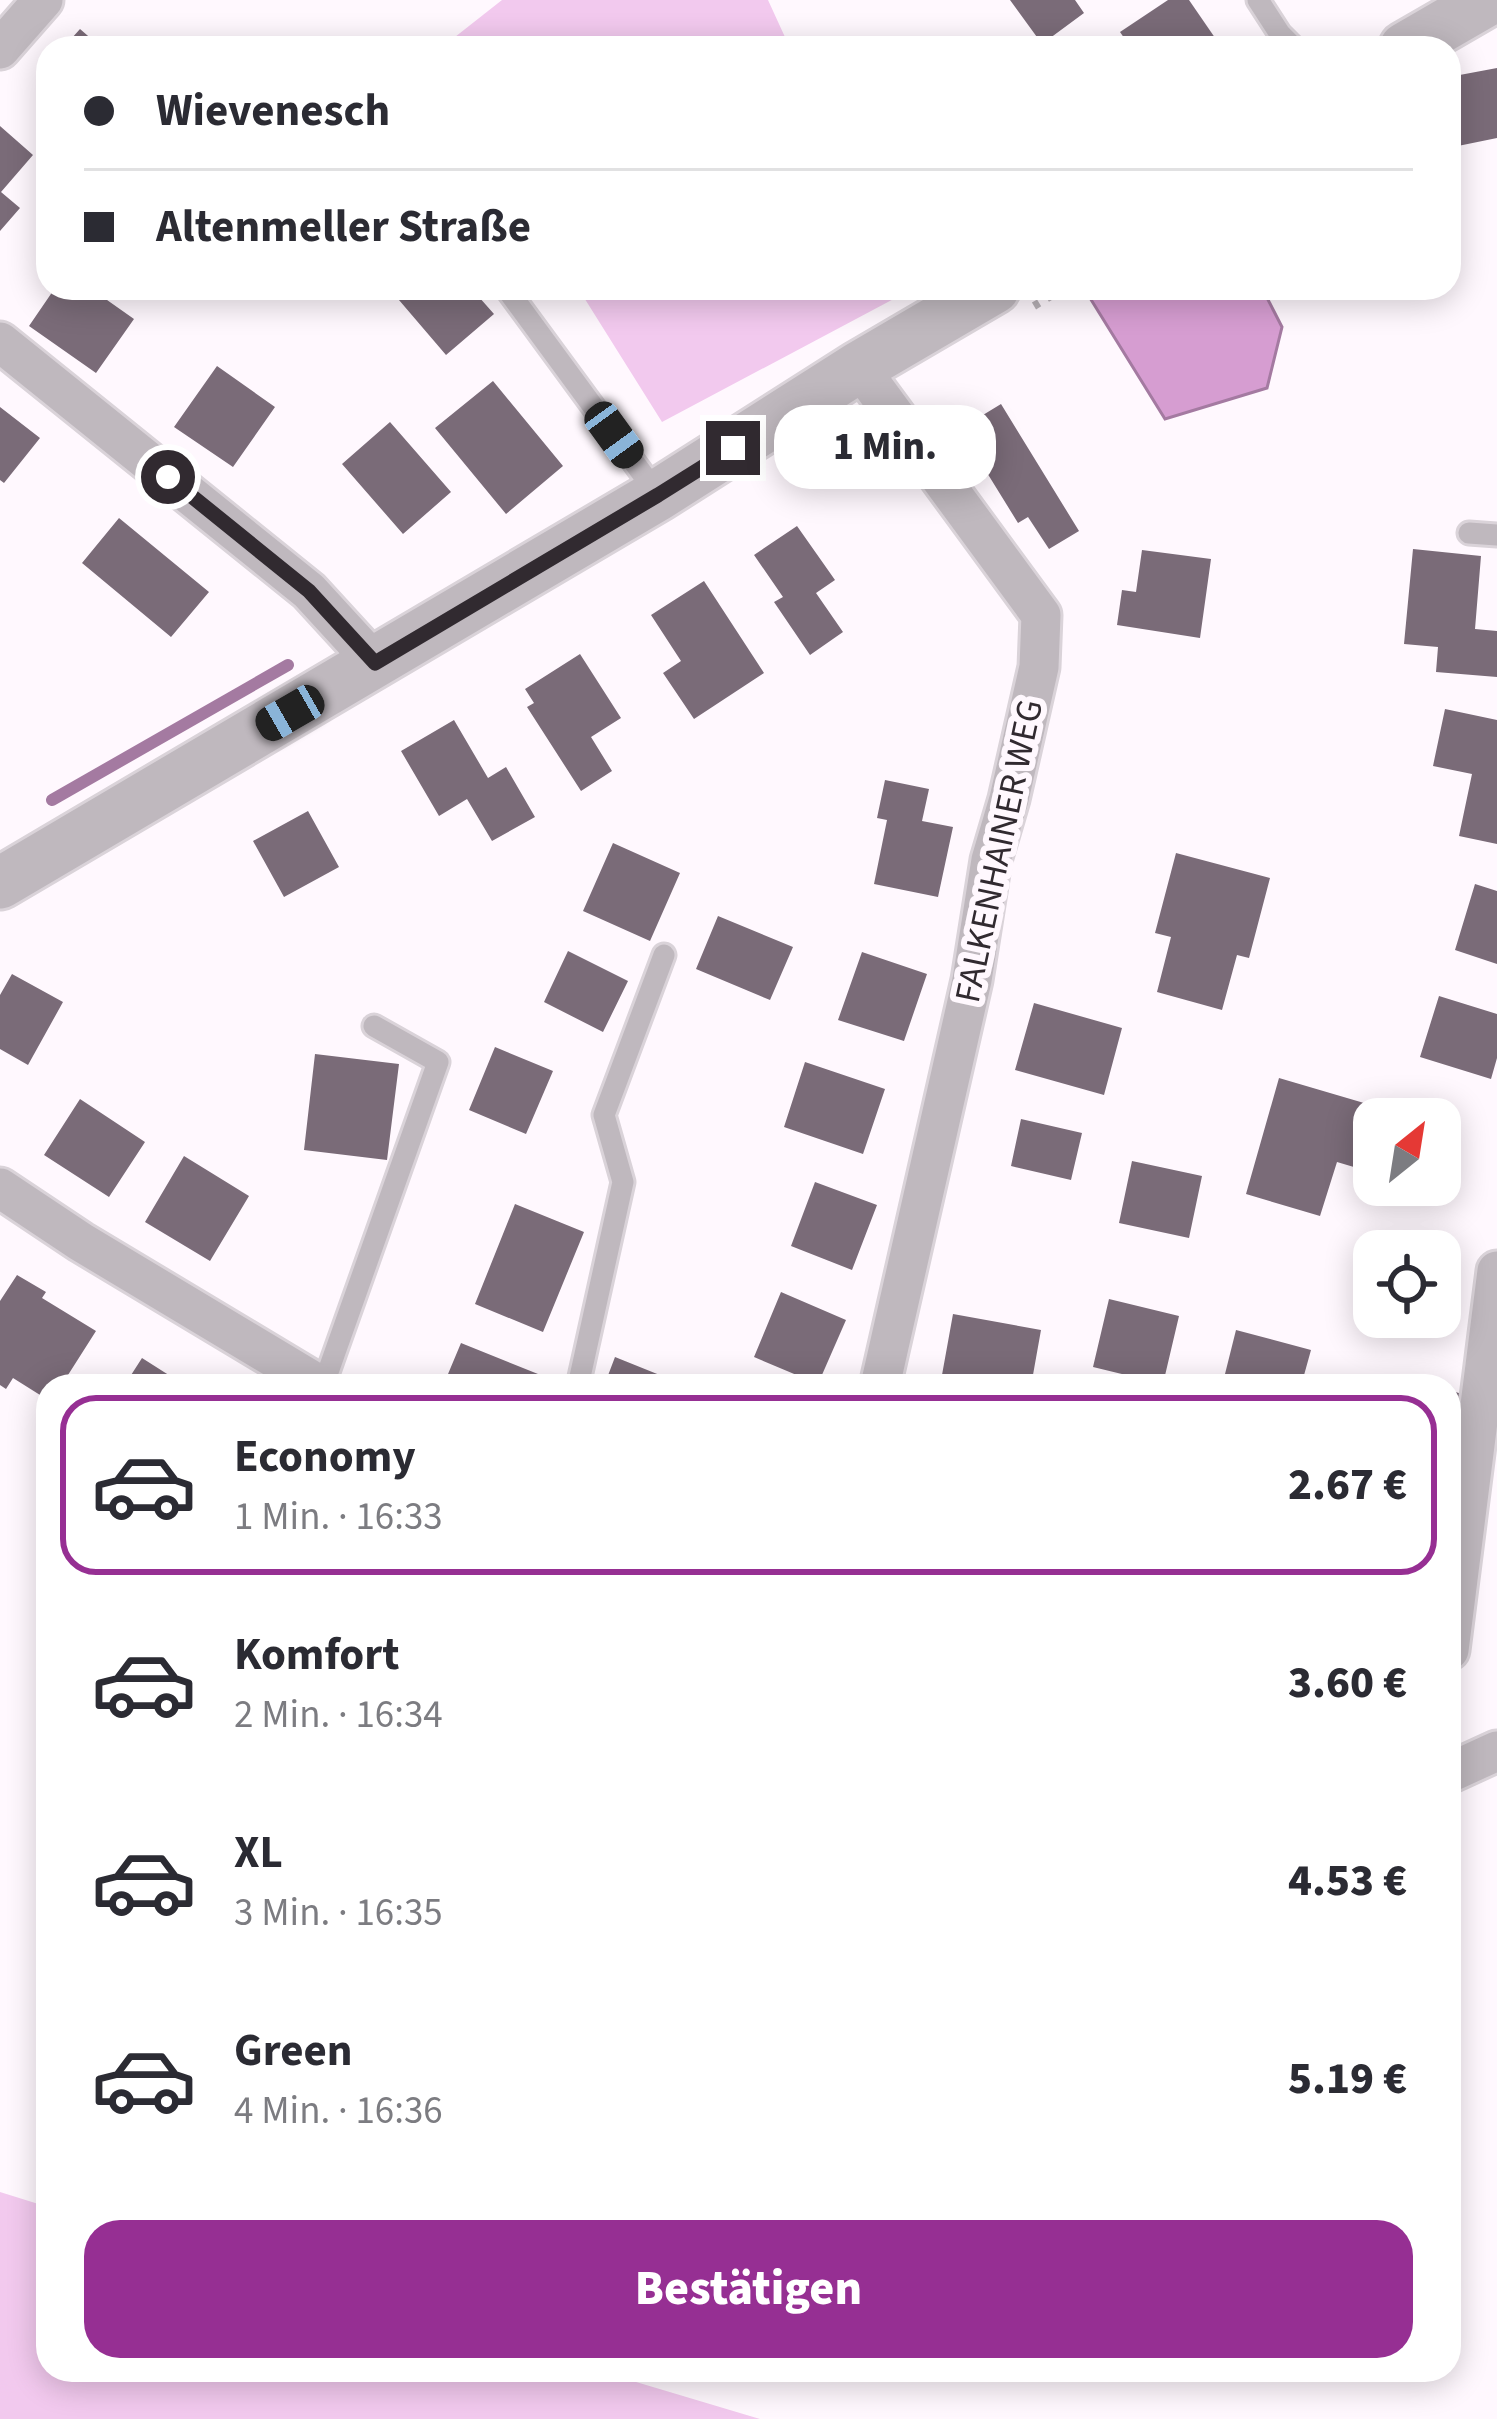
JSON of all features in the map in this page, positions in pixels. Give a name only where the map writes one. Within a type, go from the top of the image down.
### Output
[{"type":"street","points":[[0,50],[43,0]]},
{"type":"street","points":[[1426,36],[1488,0]]},
{"type":"street","points":[[0,883],[658,495],[974,300]]},
{"type":"street","points":[[0,342],[309,591],[375,663]]},
{"type":"street","name":"FALKENHAINER WEG","points":[[859,368],[1041,615],[1040,667],[991,860],[971,980],[883,1374]]},
{"type":"street","points":[[0,1189],[302,1374]]},
{"type":"street","points":[[1461,1555],[1497,1271]]},
{"type":"lane","points":[[1258,0],[1282,36]]},
{"type":"lane","points":[[515,300],[658,495]]},
{"type":"lane","points":[[1469,533],[1497,535]]},
{"type":"lane","points":[[581,1374],[623,1182],[604,1115],[664,956]]},
{"type":"lane","points":[[326,1374],[438,1062],[374,1026]]},
{"type":"shaded area","points":[[502,0],[768,0],[784,36],[456,36]]},
{"type":"shaded area","points":[[586,300],[892,300],[662,422]]},
{"type":"shaded area","points":[[1091,300],[1268,300],[1282,327],[1267,388],[1165,419]]},
{"type":"shaded area","points":[[0,2192],[36,2203],[36,2382],[636,2382],[760,2419],[0,2419]]},
{"type":"building","points":[[1010,0],[1075,0],[1084,13],[1053,36],[1036,36]]},
{"type":"building","points":[[1168,0],[1189,0],[1214,36],[1123,36],[1120,32]]},
{"type":"building","points":[[1497,68],[1497,138],[1461,145],[1461,75]]},
{"type":"building","points":[[0,126],[33,155],[1,192],[20,208],[0,231]]},
{"type":"building","points":[[47,300],[107,300],[134,319],[96,373],[29,326]]},
{"type":"building","points":[[399,300],[482,300],[494,314],[446,355]]},
{"type":"building","points":[[217,366],[275,407],[233,467],[174,427]]},
{"type":"building","points":[[493,381],[563,466],[506,514],[435,428]]},
{"type":"building","points":[[1001,404],[1079,531],[1049,549],[1028,517],[1018,523],[960,429]]},
{"type":"building","points":[[0,407],[40,438],[4,483],[0,480]]},
{"type":"building","points":[[390,422],[451,492],[403,534],[342,464]]},
{"type":"building","points":[[119,518],[209,592],[171,637],[82,563]]},
{"type":"building","points":[[797,526],[835,580],[816,593],[843,632],[810,655],[774,602],[783,597],[754,555]]},
{"type":"building","points":[[1413,549],[1481,556],[1475,629],[1497,631],[1497,677],[1436,672],[1438,647],[1404,644]]},
{"type":"building","points":[[1142,550],[1211,559],[1200,638],[1117,625],[1122,590],[1136,592]]},
{"type":"building","points":[[704,581],[764,673],[694,719],[663,673],[681,661],[651,615]]},
{"type":"building","points":[[580,654],[621,718],[591,737],[612,771],[581,791],[527,707],[534,703],[525,689]]},
{"type":"building","points":[[1445,709],[1497,720],[1497,844],[1459,836],[1472,774],[1433,766]]},
{"type":"building","points":[[454,720],[488,778],[506,767],[535,817],[492,841],[467,799],[439,816],[401,751]]},
{"type":"building","points":[[885,780],[929,789],[922,821],[953,827],[938,897],[874,884],[887,820],[877,818]]},
{"type":"building","points":[[308,811],[339,867],[284,897],[253,841]]},
{"type":"building","points":[[613,843],[680,873],[650,941],[583,911]]},
{"type":"building","points":[[1176,853],[1270,878],[1249,958],[1237,955],[1222,1010],[1157,992],[1171,937],[1155,933]]},
{"type":"building","points":[[1475,884],[1497,891],[1497,964],[1455,950]]},
{"type":"building","points":[[718,916],[793,947],[770,1000],[696,969]]},
{"type":"building","points":[[568,951],[628,981],[603,1032],[544,1002]]},
{"type":"building","points":[[862,952],[927,974],[904,1041],[838,1020]]},
{"type":"building","points":[[12,974],[63,1002],[28,1065],[0,1049],[0,995]]},
{"type":"building","points":[[1439,996],[1497,1014],[1497,1058],[1491,1079],[1420,1057]]},
{"type":"building","points":[[1034,1003],[1122,1028],[1104,1095],[1015,1070]]},
{"type":"building","points":[[495,1047],[553,1071],[526,1134],[469,1110]]},
{"type":"building","points":[[315,1054],[399,1064],[387,1160],[304,1150]]},
{"type":"building","points":[[805,1062],[885,1089],[863,1154],[784,1127]]},
{"type":"building","points":[[1279,1078],[1353,1100],[1353,1167],[1337,1162],[1320,1216],[1246,1194]]},
{"type":"building","points":[[80,1099],[145,1142],[109,1197],[44,1155]]},
{"type":"building","points":[[1021,1119],[1082,1133],[1071,1180],[1011,1166]]},
{"type":"building","points":[[184,1156],[249,1196],[210,1261],[145,1222]]},
{"type":"building","points":[[1132,1161],[1202,1176],[1189,1238],[1119,1223]]},
{"type":"building","points":[[815,1182],[877,1205],[852,1270],[791,1246]]},
{"type":"building","points":[[515,1204],[584,1232],[543,1332],[475,1304]]},
{"type":"building","points":[[17,1275],[46,1292],[42,1298],[96,1331],[69,1374],[36,1374],[36,1392],[13,1378],[6,1389],[0,1385],[0,1301]]},
{"type":"building","points":[[781,1292],[846,1320],[822,1374],[794,1374],[754,1357]]},
{"type":"building","points":[[1109,1299],[1179,1316],[1165,1374],[1122,1374],[1093,1367]]},
{"type":"building","points":[[953,1314],[1041,1330],[1033,1374],[942,1374]]},
{"type":"building","points":[[1236,1330],[1311,1350],[1304,1374],[1225,1374]]},
{"type":"building","points":[[461,1343],[538,1374],[448,1374]]},
{"type":"building","points":[[615,1357],[657,1374],[609,1374]]},
{"type":"building","points":[[142,1358],[167,1374],[132,1374]]},
{"type":"waterway","points":[[52,800],[288,665]]},
{"type":"route","points":[[168,477],[309,591],[375,663],[733,448]]}]
